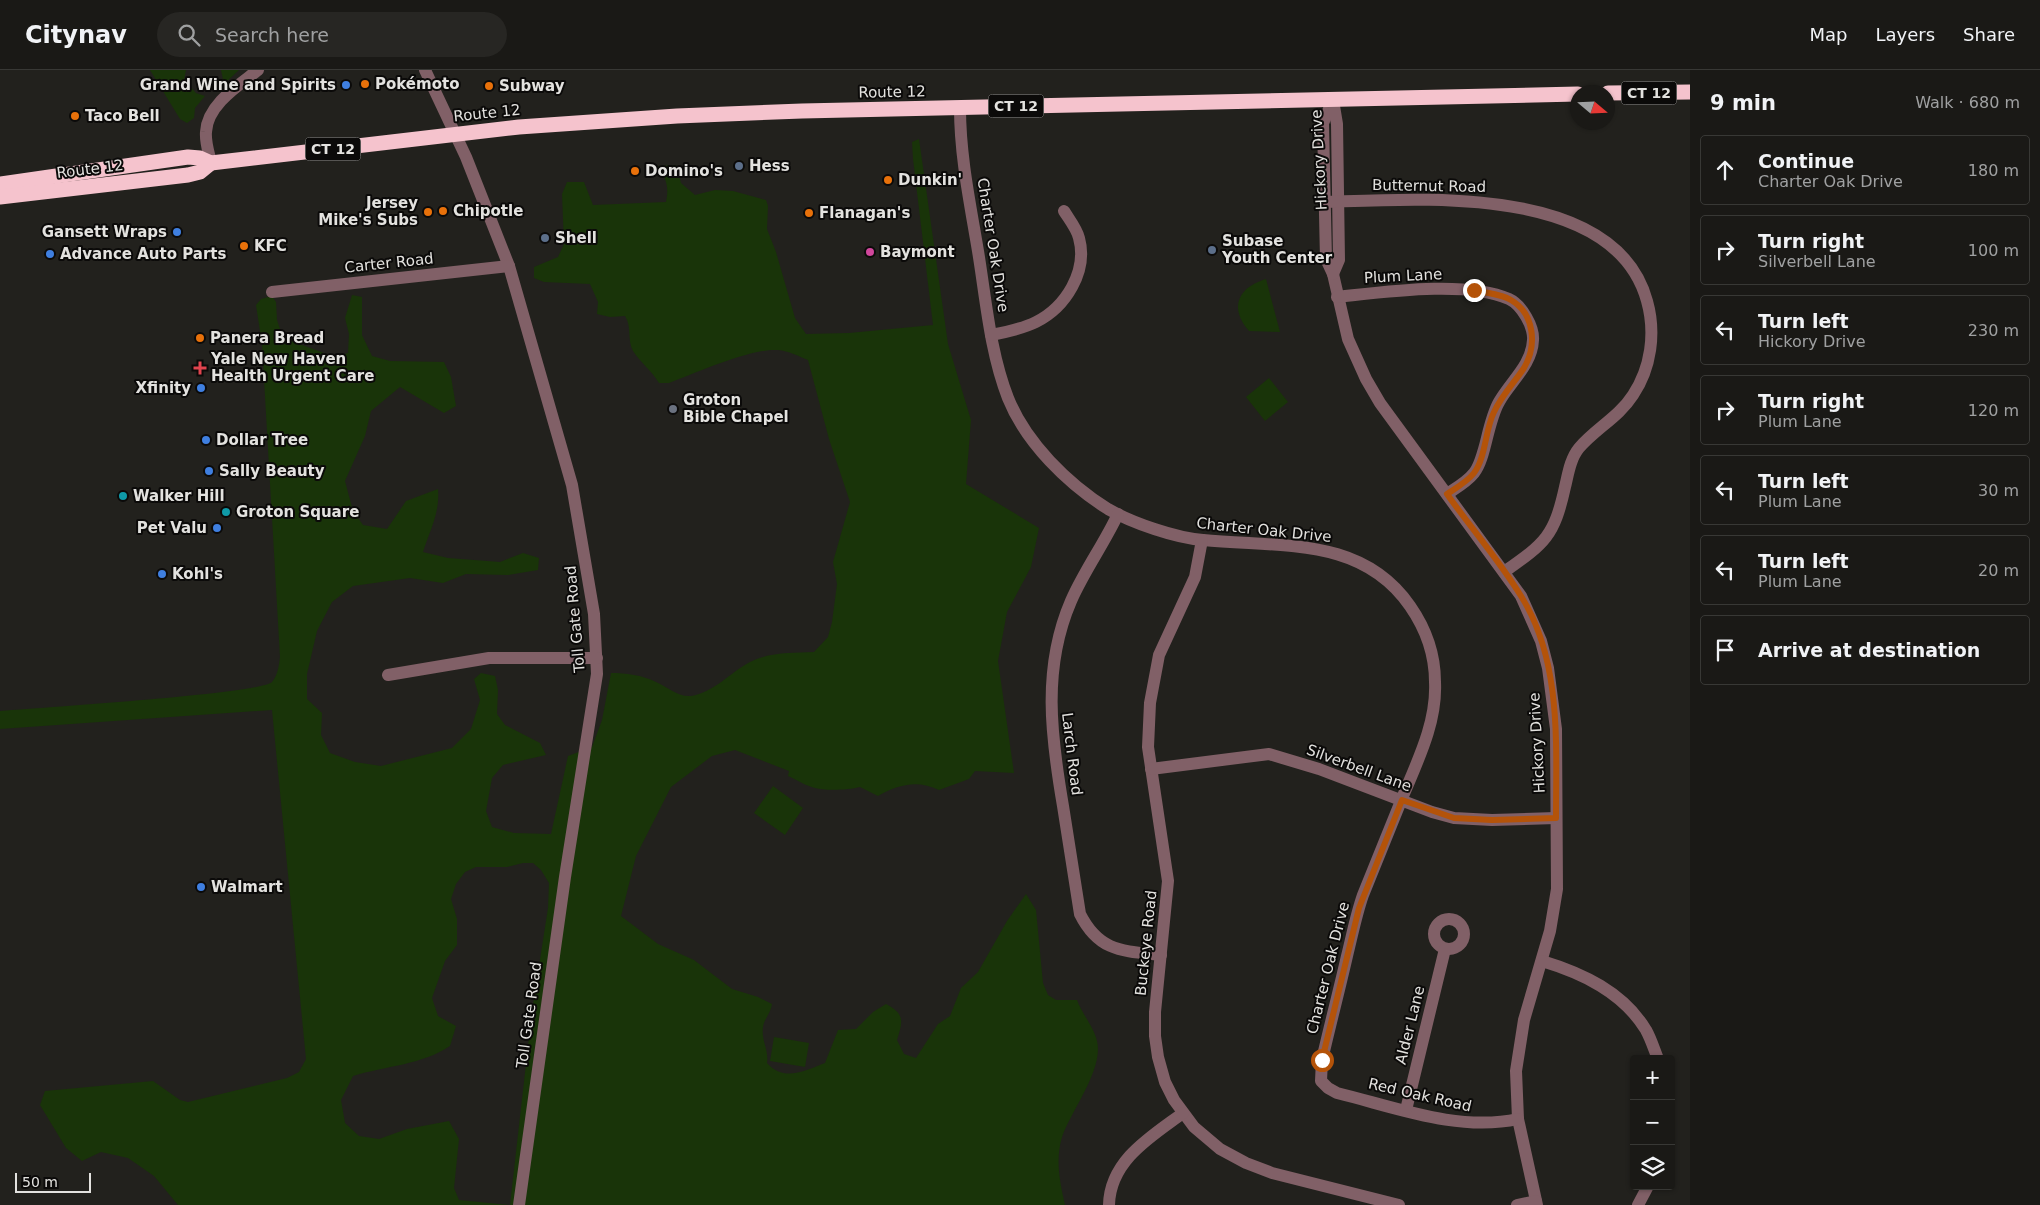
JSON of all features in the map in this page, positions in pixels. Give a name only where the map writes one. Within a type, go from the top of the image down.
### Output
[{"type":"highway","name":"CT 12","points":[[1615,94],[1690,92]]},
{"type":"highway","name":"Route 12","points":[[0,184],[188,157],[200,158],[211,163],[532,126],[657,117],[1570,94]]},
{"type":"highway","name":"Route 12","points":[[0,197],[192,174],[200,172],[211,163]]},
{"type":"street","points":[[211,163],[206,134],[211,113],[258,70]]},
{"type":"street","name":"Toll Gate Road","points":[[425,70],[490,214],[509,266],[572,485],[588,571],[597,658],[597,674],[565,877],[519,1205]]},
{"type":"street","name":"Hickory Drive","points":[[1333,100],[1337,124],[1339,260],[1333,274]]},
{"type":"street","name":"Hickory Drive","points":[[1333,100],[1323,123],[1326,259],[1333,274],[1348,339],[1366,379],[1380,403],[1521,596],[1531,616],[1548,668],[1556,729],[1557,890],[1550,931],[1518,1046],[1516,1098],[1518,1119],[1537,1203]]},
{"type":"street","name":"Charter Oak Drive","points":[[960,108],[960,141],[991,335],[1009,401],[1025,429],[1047,456],[1070,480],[1118,514],[1188,538],[1329,551],[1372,569],[1392,583],[1407,601],[1428,638],[1434,660],[1436,683],[1431,724],[1359,908],[1322,1060],[1321,1080]]},
{"type":"street","name":"Butternut Road","points":[[1324,202],[1438,199],[1495,203],[1537,212],[1577,227],[1603,240],[1627,262],[1645,291],[1652,322],[1652,341],[1642,378],[1624,408],[1577,450],[1570,467],[1559,516],[1548,537],[1537,549],[1504,572]]},
{"type":"street","points":[[991,335],[1011,331],[1037,322],[1052,311],[1068,294],[1078,275],[1081,262],[1079,237],[1064,211]]},
{"type":"street","name":"Carter Road","points":[[272,292],[509,266]]},
{"type":"street","name":"Plum Lane","points":[[1337,297],[1436,289],[1474,290],[1511,300],[1522,311],[1530,324],[1534,339],[1531,352],[1524,367],[1493,413],[1475,472],[1468,480],[1447,494]]},
{"type":"street","name":"Larch Road","points":[[1118,514],[1071,601],[1059,640],[1052,672],[1050,708],[1052,741],[1080,914],[1088,929],[1099,941],[1113,948],[1161,955]]},
{"type":"street","name":"Buckeye Road","points":[[1202,540],[1195,577],[1165,640],[1155,670],[1148,724],[1148,747],[1168,881],[1155,1012],[1156,1043],[1165,1082],[1194,1127],[1220,1149],[1246,1163],[1272,1173],[1399,1205]]},
{"type":"street","points":[[388,675],[489,658],[597,658]]},
{"type":"street","name":"Silverbell Lane","points":[[1151,770],[1269,754],[1320,769],[1432,812],[1464,819],[1556,818]]},
{"type":"street","name":"Alder Lane","points":[[1406,1110],[1445,949]]},
{"type":"street","points":[[1542,960],[1594,981],[1622,1002],[1646,1030],[1656,1055]]},
{"type":"street","name":"Red Oak Road","points":[[1321,1080],[1328,1088],[1337,1092],[1465,1124],[1501,1123],[1518,1119]]},
{"type":"street","points":[[1109,1205],[1117,1174],[1130,1153],[1184,1112]]},
{"type":"street","points":[[1638,1205],[1646,1190]]},
{"type":"street","points":[[1517,1205],[1537,1203]]},
{"type":"green space","points":[[150,70],[186,70],[184,80],[196,93],[205,96],[195,108],[194,118],[187,123],[180,119]]},
{"type":"green space","points":[[221,70],[239,70],[224,84]]},
{"type":"green space","points":[[919,139],[948,344],[971,420],[966,484],[1039,528],[1031,567],[1007,612],[998,661],[1014,773],[975,771],[969,779],[939,790],[915,784],[900,786],[878,796],[860,787],[831,790],[812,787],[788,776],[789,771],[735,750],[712,756],[671,787],[636,856],[621,916],[658,944],[694,960],[732,989],[758,997],[772,1004],[763,1027],[767,1063],[780,1072],[794,1073],[802,1072],[825,1063],[838,1030],[856,1029],[873,1012],[886,1004],[897,1011],[901,1019],[897,1040],[904,1054],[916,1058],[938,1024],[950,1016],[961,988],[978,972],[1007,921],[1026,894],[1036,910],[1043,983],[1048,995],[1056,1000],[1077,1000],[1097,1041],[1096,1064],[1086,1090],[1066,1127],[1060,1146],[1059,1171],[1065,1205],[510,1205],[532,1011],[548,908],[549,883],[541,870],[533,863],[523,863],[507,867],[476,867],[465,872],[456,884],[451,899],[457,919],[457,945],[445,961],[432,998],[438,1016],[456,1026],[450,1046],[428,1057],[353,1076],[341,1100],[345,1123],[359,1136],[379,1139],[407,1129],[449,1121],[459,1139],[454,1188],[459,1200],[509,1205],[178,1205],[154,1176],[128,1158],[101,1152],[82,1161],[66,1148],[40,1105],[45,1091],[153,1081],[180,1100],[188,1102],[287,1078],[299,1072],[306,1059],[272,710],[0,729],[0,711],[190,696],[258,687],[272,682],[274,679],[280,657],[262,344],[256,305],[261,299],[272,296],[276,302],[277,320],[283,338],[335,357],[348,353],[349,334],[345,318],[352,295],[362,297],[362,335],[372,356],[390,361],[444,362],[451,377],[456,406],[444,413],[400,387],[371,411],[365,436],[345,481],[353,511],[363,525],[387,529],[406,501],[438,489],[436,514],[423,552],[448,558],[500,562],[523,553],[539,558],[538,570],[508,575],[466,574],[443,583],[410,578],[353,586],[332,602],[317,631],[307,674],[307,699],[322,713],[321,735],[330,753],[355,762],[381,766],[452,748],[471,729],[480,700],[474,679],[481,673],[495,676],[498,690],[497,714],[505,725],[540,743],[546,755],[503,765],[492,778],[486,811],[492,827],[514,833],[551,834],[568,756],[592,747],[602,720],[611,673],[645,678],[677,693],[691,696],[707,691],[743,666],[765,656],[814,652],[828,637],[837,584],[833,562],[850,502],[829,439],[808,360],[786,351],[767,350],[724,362],[669,383],[659,383],[633,351],[625,316],[610,317],[597,314],[598,302],[590,284],[544,282],[534,278],[534,267],[558,257],[564,244],[562,194],[567,182],[584,182],[593,205],[666,202],[666,183],[657,166],[676,165],[681,183],[695,195],[715,190],[733,191],[766,200],[768,206],[767,229],[776,252],[795,318],[806,334],[849,333],[933,325],[913,159],[912,142]]},
{"type":"green space","points":[[1266,279],[1280,332],[1249,331],[1239,314],[1238,306],[1243,293],[1249,287]]},
{"type":"green space","points":[[1269,378],[1288,402],[1265,421],[1246,397]]},
{"type":"green space","points":[[773,786],[803,808],[785,835],[754,813]]},
{"type":"green space","points":[[774,1037],[809,1043],[805,1067],[770,1061]]},
{"type":"place","name":"Pokémoto","points":[[365,84]]},
{"type":"place","name":"Grand Wine and Spirits","points":[[346,85]]},
{"type":"place","name":"Subway","points":[[489,86]]},
{"type":"place","name":"Taco Bell","points":[[75,116]]},
{"type":"place","name":"Hess","points":[[739,166]]},
{"type":"place","name":"Domino's","points":[[635,171]]},
{"type":"place","name":"Dunkin'","points":[[888,180]]},
{"type":"place","name":"Chipotle","points":[[443,211]]},
{"type":"place","name":"Jersey Mike's Subs","points":[[428,212]]},
{"type":"place","name":"Flanagan's","points":[[809,213]]},
{"type":"place","name":"Gansett Wraps","points":[[177,232]]},
{"type":"place","name":"Shell","points":[[545,238]]},
{"type":"place","name":"KFC","points":[[244,246]]},
{"type":"place","name":"Subase Youth Center","points":[[1212,250]]},
{"type":"place","name":"Baymont","points":[[870,252]]},
{"type":"place","name":"Advance Auto Parts","points":[[50,254]]},
{"type":"place","name":"Panera Bread","points":[[200,338]]},
{"type":"place","name":"Yale New Haven Health Urgent Care","points":[[200,368]]},
{"type":"place","name":"Xfinity","points":[[201,388]]},
{"type":"place","name":"Groton Bible Chapel","points":[[673,409]]},
{"type":"place","name":"Dollar Tree","points":[[206,440]]},
{"type":"place","name":"Sally Beauty","points":[[209,471]]},
{"type":"place","name":"Walker Hill","points":[[123,496]]},
{"type":"place","name":"Groton Square","points":[[226,512]]},
{"type":"place","name":"Pet Valu","points":[[217,528]]},
{"type":"place","name":"Kohl's","points":[[162,574]]},
{"type":"place","name":"Walmart","points":[[201,887]]},
{"type":"route","points":[[1322,1060],[1359,908],[1402,800],[1432,812],[1454,818],[1473,820],[1556,818],[1556,729],[1548,668],[1541,641],[1521,596],[1447,494],[1468,480],[1475,472],[1480,461],[1493,413],[1524,367],[1531,352],[1534,339],[1530,324],[1522,311],[1511,300],[1474,290]]}]
